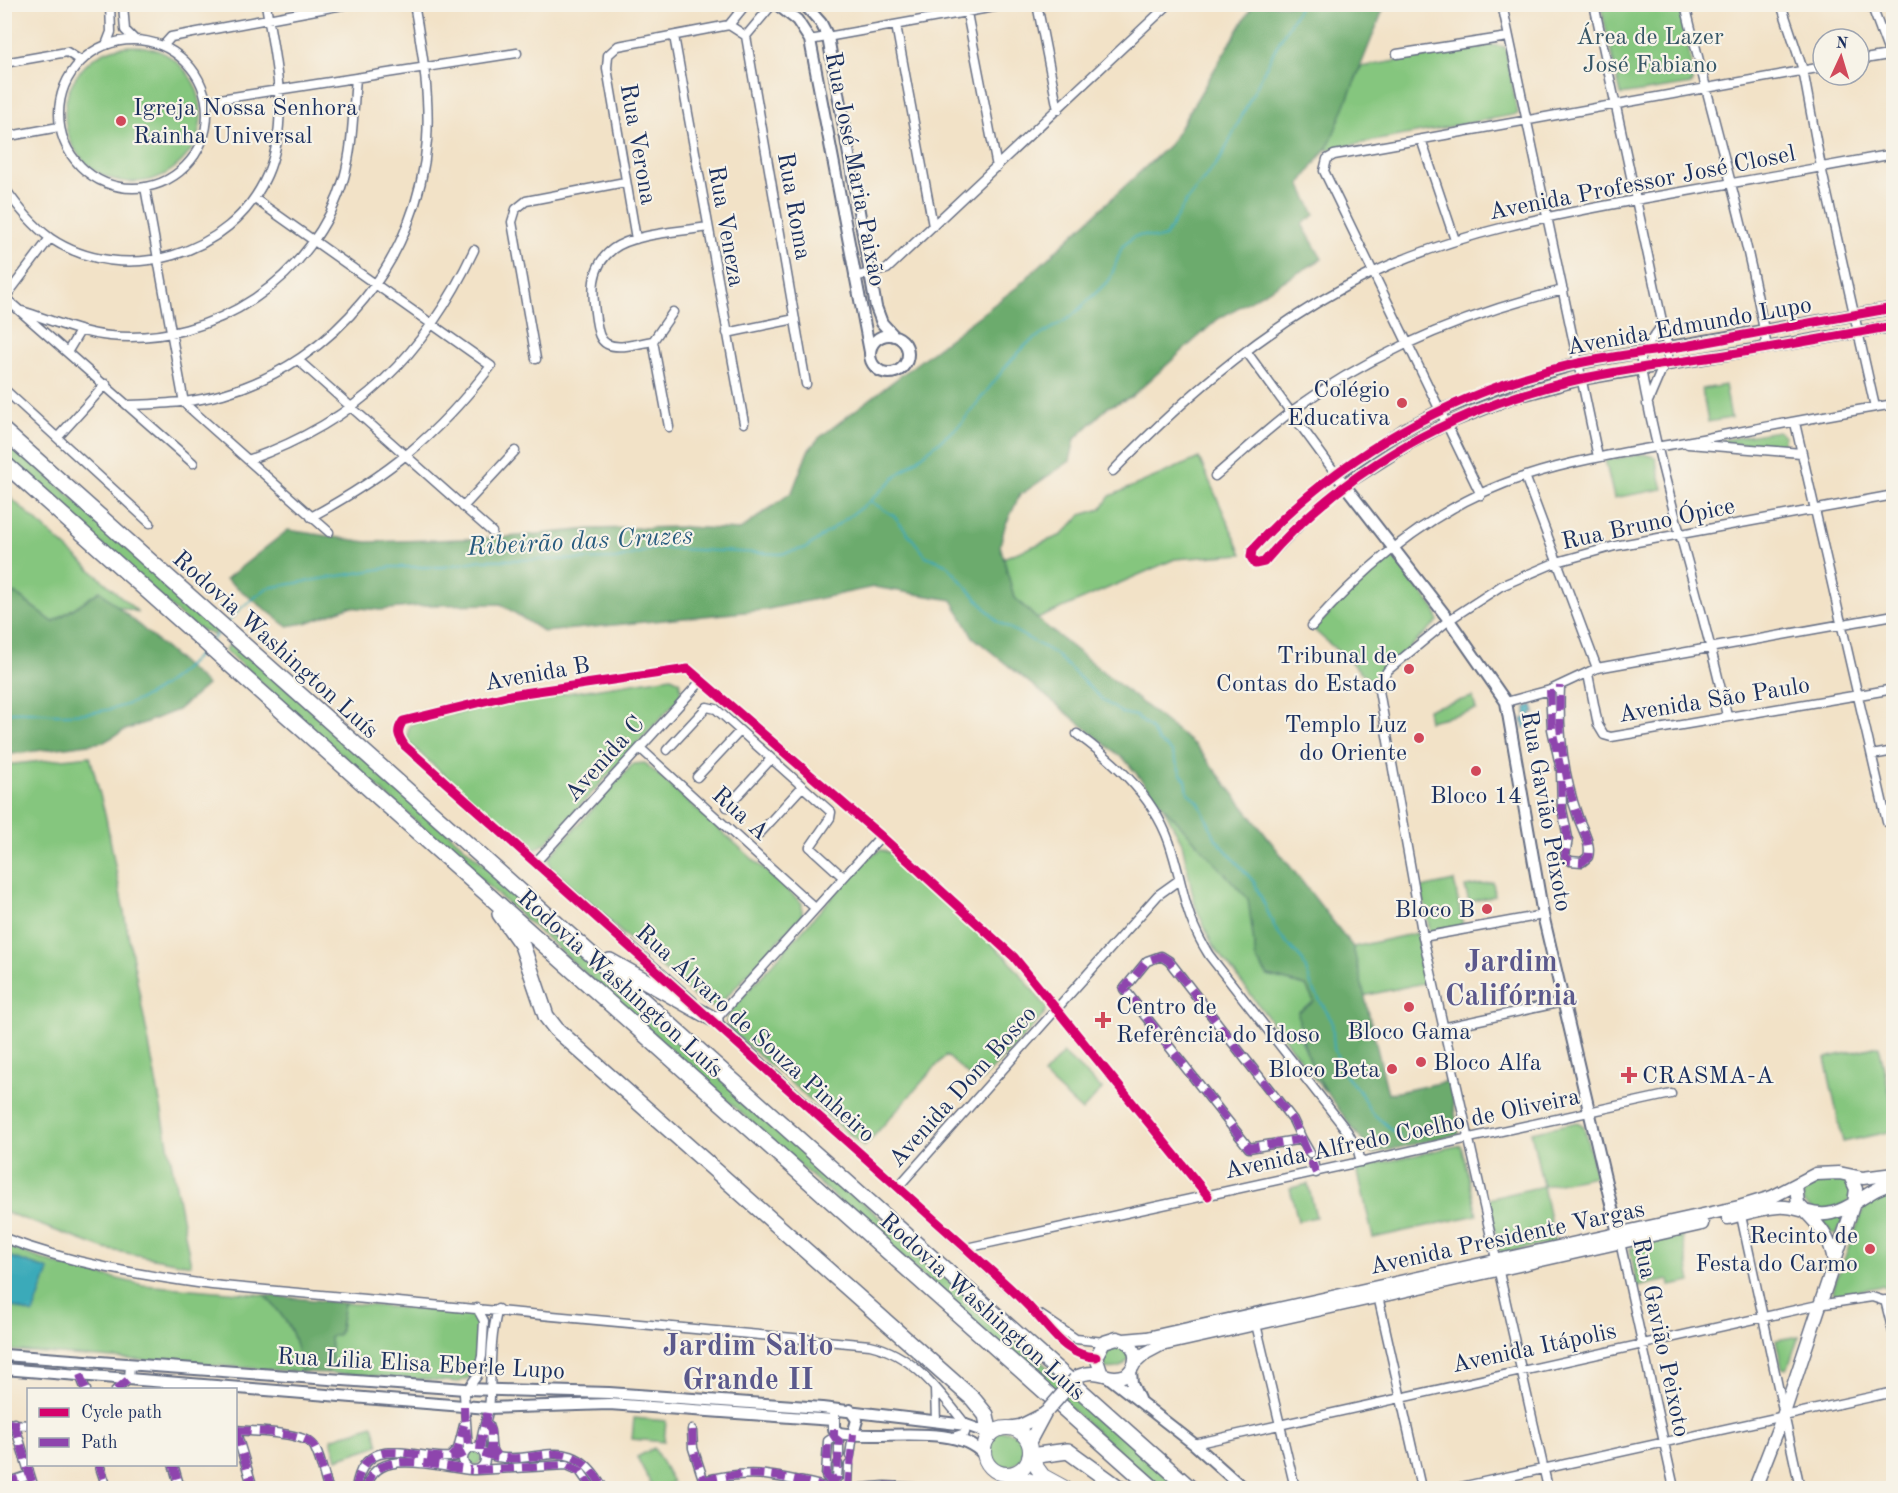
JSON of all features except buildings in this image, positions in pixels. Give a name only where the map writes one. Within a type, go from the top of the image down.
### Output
[{"type":"highway","name":"Rodovia Washington Luís","points":[[4,431],[1190,1488]]},
{"type":"highway","name":"Rodovia Washington Luís","points":[[4,464],[1153,1488]]},
{"type":"highway","points":[[485,892],[522,945],[546,1016],[556,1029],[973,1399],[986,1415],[989,1436],[983,1454],[991,1468],[1005,1475],[1020,1477],[1050,1488]]},
{"type":"highway","points":[[540,908],[628,973],[715,1020]]},
{"type":"highway","points":[[989,1436],[1006,1428],[1018,1430],[1043,1476],[1065,1488]]},
{"type":"highway","points":[[1030,1452],[1068,1451],[1119,1488]]},
{"type":"highway","points":[[1005,1475],[1020,1471],[1030,1452]]},
{"type":"main road","name":"Avenida Presidente Vargas","points":[[1740,1211],[1806,1178],[1828,1172],[1876,1178],[1893,1174]]},
{"type":"main road","points":[[1755,1488],[1783,1416],[1818,1305],[1854,1203],[1856,1189],[1850,1176]]},
{"type":"main road","name":"Avenida Presidente Vargas","points":[[1133,1367],[1146,1353],[1161,1345],[1255,1319],[1740,1211],[1778,1207],[1802,1209],[1821,1215],[1839,1211],[1871,1190],[1893,1183]]},
{"type":"main road","points":[[1796,1185],[1798,1204],[1826,1233],[1834,1262]]},
{"type":"main road","name":"Avenida Presidente Vargas","points":[[1124,1340],[1147,1338],[1378,1296],[1498,1264]]},
{"type":"main road","points":[[1030,1452],[1046,1412],[1076,1377],[1096,1358],[1104,1342],[1111,1339],[1124,1340],[1134,1350],[1133,1367],[1120,1377],[1104,1374],[1076,1377]]},
{"type":"main road","points":[[1096,1358],[1104,1374]]},
{"type":"main road","points":[[1006,1428],[1020,1426],[1046,1412]]},
{"type":"street","points":[[106,45],[111,32],[110,4]]},
{"type":"street","points":[[123,4],[124,30],[135,40]]},
{"type":"street","points":[[4,187],[32,223],[51,238],[92,256],[137,262],[158,260],[187,252],[212,238],[235,221],[255,199],[268,174],[276,145],[281,91],[266,4]]},
{"type":"street","points":[[163,46],[171,37],[348,4]]},
{"type":"street","points":[[129,405],[184,403],[224,394],[262,380],[298,360],[340,326],[376,285],[400,242],[411,216],[422,178],[427,140],[425,68],[414,4]]},
{"type":"street","points":[[674,36],[729,25],[746,4]]},
{"type":"street","name":"Rua José Maria Paixão","points":[[804,4],[821,23],[828,37],[877,313],[894,336]]},
{"type":"street","points":[[810,40],[1011,4]]},
{"type":"street","points":[[1037,4],[1058,110]]},
{"type":"street","points":[[854,277],[887,269],[1168,4]]},
{"type":"street","points":[[1502,4],[1599,457]]},
{"type":"street","points":[[1594,4],[1668,349],[1668,364],[1657,378],[1647,404]]},
{"type":"street","points":[[1685,4],[1705,88],[1733,183],[1767,348]]},
{"type":"street","points":[[1781,4],[1803,70],[1821,167],[1875,407]]},
{"type":"street","points":[[1871,4],[1892,54],[1893,73]]},
{"type":"street","points":[[729,25],[746,36],[774,5]]},
{"type":"street","name":"Rua José Maria Paixão","points":[[774,5],[797,20],[810,40],[870,352]]},
{"type":"street","points":[[966,13],[997,167]]},
{"type":"street","points":[[896,25],[933,226]]},
{"type":"street","name":"Rua Verona","points":[[636,239],[606,64],[608,55],[618,46],[674,36]]},
{"type":"street","name":"Rua Veneza","points":[[674,36],[744,423]]},
{"type":"street","name":"Rua Roma","points":[[746,36],[806,384]]},
{"type":"street","points":[[1397,54],[1508,37]]},
{"type":"street","points":[[135,40],[163,46],[187,63],[196,74],[207,101],[206,130],[194,157],[173,177],[145,188],[116,187],[90,175],[70,154],[60,127],[59,105],[65,84],[81,61],[106,45],[135,40]]},
{"type":"street","points":[[4,63],[67,52],[81,61]]},
{"type":"street","points":[[207,101],[517,53]]},
{"type":"street","points":[[1871,58],[1892,54]]},
{"type":"street","points":[[1481,495],[1372,273],[1324,171],[1324,165],[1334,155],[1811,69]]},
{"type":"street","points":[[22,311],[80,331],[141,337],[171,333],[205,324],[237,310],[266,291],[292,268],[314,241],[332,211],[344,178],[351,144],[356,78]]},
{"type":"street","points":[[4,137],[60,127]]},
{"type":"street","points":[[1421,139],[1455,240]]},
{"type":"street","name":"Avenida Professor José Closel","points":[[1113,471],[1164,420],[1246,351],[1295,317],[1372,273],[1455,240],[1548,216],[1893,154]]},
{"type":"street","points":[[536,358],[512,222],[514,212],[526,201],[625,182]]},
{"type":"street","points":[[145,188],[184,403],[329,532]]},
{"type":"street","points":[[255,199],[491,366],[452,413],[407,457],[355,493],[311,517]]},
{"type":"street","points":[[653,341],[617,346],[603,341],[599,333],[592,294],[594,277],[607,254],[620,244],[636,239],[707,227]]},
{"type":"street","points":[[51,238],[5,298],[106,384],[193,463]]},
{"type":"street","points":[[248,460],[302,438],[352,408],[396,369],[433,325],[456,289],[474,250]]},
{"type":"street","points":[[1215,476],[1290,412],[1366,363],[1407,342],[1497,307],[1563,290]]},
{"type":"street","name":"Avenida Edmundo Lupo","points":[[1893,308],[1580,363],[1513,382],[1439,411],[1403,430],[1336,474],[1307,497],[1255,546],[1251,553],[1255,564],[1264,562],[1322,503],[1344,485],[1410,443],[1446,424],[1511,398],[1582,379],[1893,326]]},
{"type":"street","points":[[669,427],[653,341],[673,312]]},
{"type":"street","points":[[727,333],[795,319]]},
{"type":"street","points":[[1663,324],[1641,354],[1641,369],[1647,404],[1679,534],[1712,648],[1727,716]]},
{"type":"street","points":[[68,351],[80,331]]},
{"type":"street","points":[[894,336],[905,344],[908,351],[905,364],[899,369],[886,372],[874,365],[870,352],[878,338],[894,336]]},
{"type":"street","points":[[1246,351],[1344,485],[1449,620],[1506,702],[1550,690],[1588,674],[1596,668],[1893,615]]},
{"type":"street","points":[[298,360],[492,532]]},
{"type":"street","points":[[58,437],[106,384]]},
{"type":"street","points":[[4,389],[150,523]]},
{"type":"street","points":[[1312,626],[1364,573],[1394,548],[1434,520],[1481,495],[1525,476],[1599,457],[1893,404]]},
{"type":"street","points":[[1795,423],[1887,822]]},
{"type":"street","points":[[1677,444],[1801,453]]},
{"type":"street","points":[[464,507],[515,451]]},
{"type":"street","points":[[1525,476],[1596,668]]},
{"type":"street","name":"Rua Bruno Ópice","points":[[1423,937],[1378,685],[1388,670],[1449,620],[1501,586],[1557,562],[1615,546],[1893,495]]},
{"type":"street","name":"Avenida B","points":[[399,728],[403,721],[409,719],[510,695],[688,669],[702,680]]},
{"type":"street","name":"Avenida São Paulo","points":[[1588,674],[1598,724],[1604,735],[1616,736],[1893,689]]},
{"type":"street","points":[[702,680],[881,836],[1014,957],[1208,1196]]},
{"type":"street","name":"Avenida C","points":[[535,863],[702,680]]},
{"type":"street","points":[[1555,729],[1560,686]]},
{"type":"street","points":[[1550,690],[1564,770],[1589,847],[1588,857],[1582,862],[1570,861],[1565,856],[1569,838],[1562,809],[1564,770]]},
{"type":"street","name":"Rua Gavião Peixoto","points":[[1506,702],[1543,915],[1587,1112],[1619,1238],[1674,1488]]},
{"type":"street","points":[[667,750],[707,707],[716,709],[832,815],[810,847],[843,877]]},
{"type":"street","name":"Rua Álvaro de Souza Pinheiro","points":[[399,728],[398,737],[405,746],[715,1020],[1036,1313],[1076,1339],[1104,1342]]},
{"type":"street","points":[[698,777],[740,731]]},
{"type":"street","points":[[1077,734],[1132,782],[1156,815],[1172,850],[1191,924],[1209,955],[1347,1131],[1358,1151],[1360,1162]]},
{"type":"street","name":"Rua A","points":[[640,748],[815,908]]},
{"type":"street","points":[[1872,755],[1893,751]]},
{"type":"street","points":[[727,807],[771,759]]},
{"type":"street","points":[[760,833],[802,787]]},
{"type":"street","points":[[715,1020],[881,836]]},
{"type":"street","name":"Avenida Dom Bosco","points":[[898,1187],[1158,895],[1179,880]]},
{"type":"street","points":[[1543,915],[1423,937],[1548,1488]]},
{"type":"street","points":[[1302,1139],[1249,1148],[1124,989],[1147,961],[1161,956],[1169,961],[1293,1120],[1311,1157],[1316,1173]]},
{"type":"street","points":[[1442,1028],[1562,1002]]},
{"type":"street","name":"Avenida Alfredo Coelho de Oliveira","points":[[966,1248],[1470,1140],[1671,1094]]},
{"type":"street","points":[[1740,1211],[1800,1488]]},
{"type":"street","points":[[4,1238],[38,1251],[131,1274],[223,1286],[870,1344],[905,1358],[934,1385],[966,1425],[965,1433],[953,1437]]},
{"type":"street","points":[[1378,1296],[1420,1488]]},
{"type":"street","name":"Avenida Itápolis","points":[[1194,1444],[1764,1316],[1865,1297],[1885,1300]]},
{"type":"street","points":[[1885,1300],[1893,1304]]},
{"type":"street","points":[[1885,1300],[1893,1336]]},
{"type":"street","points":[[445,1458],[455,1454],[458,1449],[464,1425],[465,1389],[477,1376],[482,1356],[484,1321],[477,1308]]},
{"type":"street","points":[[474,1470],[485,1461],[481,1451],[482,1428],[486,1422],[488,1408],[494,1323],[498,1309]]},
{"type":"street","name":"Rua Álvaro de Souza Pinheiro","points":[[1036,1313],[1046,1328],[1064,1345],[1079,1354],[1096,1358]]},
{"type":"street","points":[[1255,1319],[1295,1488]]},
{"type":"street","name":"Rua Lilia Elisa Eberle Lupo","points":[[4,1355],[490,1391],[609,1393],[722,1401],[834,1424],[839,1433],[953,1437],[969,1442],[983,1454]]},
{"type":"street","points":[[44,1372],[45,1358]]},
{"type":"street","points":[[117,1388],[129,1379],[130,1365]]},
{"type":"street","points":[[1133,1367],[1132,1384],[1140,1402]]},
{"type":"street","name":"Rua Lilia Elisa Eberle Lupo","points":[[4,1369],[300,1391],[488,1408],[609,1404],[834,1424]]},
{"type":"street","points":[[1104,1374],[1194,1444],[1243,1488]]},
{"type":"street","points":[[80,1375],[86,1388]]},
{"type":"street","points":[[300,1391],[301,1378]]},
{"type":"street","points":[[934,1385],[936,1422]]},
{"type":"street","points":[[1456,1488],[1893,1392]]},
{"type":"street","points":[[720,1413],[722,1401]]},
{"type":"street","points":[[830,1486],[826,1476],[828,1441],[834,1424],[850,1410],[966,1425],[983,1431],[989,1436]]},
{"type":"street","points":[[848,1488],[853,1434],[857,1420],[850,1410]]},
{"type":"street","points":[[486,1422],[491,1431],[491,1449],[499,1458]]},
{"type":"street","points":[[27,1425],[9,1423],[34,1488]]},
{"type":"street","points":[[830,1486],[837,1478],[839,1460],[839,1440],[834,1424]]},
{"type":"street","points":[[464,1425],[468,1432],[463,1461],[474,1470]]},
{"type":"street","points":[[692,1430],[693,1448],[705,1485],[725,1475],[770,1474],[830,1486]]},
{"type":"street","points":[[237,1431],[297,1436],[311,1442],[328,1488]]},
{"type":"street","points":[[237,1434],[253,1488]]},
{"type":"street","points":[[356,1488],[364,1468],[374,1458],[387,1452],[401,1451],[445,1458],[466,1452],[481,1451],[499,1458],[560,1454],[573,1456],[590,1466],[603,1488]]},
{"type":"street","points":[[367,1488],[376,1470],[393,1462],[474,1470],[567,1465],[580,1471],[592,1488]]},
{"type":"street","points":[[100,1466],[107,1488]]},
{"type":"street","points":[[174,1466],[180,1488]]},
{"type":"street","points":[[4,1484],[30,1475]]},
{"type":"street","points":[[861,1488],[885,1486],[927,1488]]},
{"type":"green space","name":"Área de Lazer José Fabiano","points":[[1622,4],[1679,5],[1693,72],[1692,84],[1621,95],[1601,8]]},
{"type":"green space","points":[[1253,5],[1385,5],[1330,143],[1300,184],[1315,215],[1302,224],[1322,259],[1218,319],[1131,397],[1108,407],[1075,439],[1070,461],[1020,495],[1005,526],[1000,545],[1014,597],[1037,619],[1197,747],[1353,947],[1388,1094],[1449,1081],[1459,1134],[1372,1154],[1324,1088],[1306,1051],[1298,1012],[1314,1002],[1306,986],[1268,976],[1256,959],[1248,899],[1162,805],[1126,761],[973,637],[952,600],[874,587],[764,610],[544,632],[501,604],[429,605],[380,610],[349,607],[306,623],[287,626],[226,579],[288,530],[367,542],[498,538],[591,529],[684,527],[740,530],[792,492],[808,451],[819,438],[1017,287],[1170,144]]},
{"type":"green space","points":[[1492,45],[1505,47],[1518,114],[1325,150],[1361,67]]},
{"type":"green space","points":[[133,46],[159,51],[171,57],[181,66],[190,76],[196,88],[201,114],[196,140],[190,152],[181,162],[171,171],[159,177],[133,182],[107,177],[95,171],[85,162],[76,152],[70,140],[65,114],[70,88],[76,76],[85,66],[95,57],[107,51]]},
{"type":"green space","points":[[1725,385],[1731,418],[1708,422],[1702,389]]},
{"type":"green space","points":[[1778,431],[1785,436],[1782,447],[1721,443],[1722,440]]},
{"type":"green space","points":[[5,436],[217,630],[213,635],[190,624],[5,458]]},
{"type":"green space","points":[[1644,454],[1655,457],[1663,489],[1614,498],[1605,460]]},
{"type":"green space","points":[[1199,458],[1242,554],[1175,559],[1037,619],[1014,597],[1003,558],[1062,535],[1081,515],[1101,509],[1110,496]]},
{"type":"green space","points":[[4,492],[138,612],[117,606],[100,591],[53,622],[15,593],[5,604]]},
{"type":"green space","points":[[1391,558],[1396,559],[1436,611],[1438,621],[1377,678],[1370,680],[1313,629],[1367,576]]},
{"type":"green space","points":[[100,591],[207,685],[178,710],[123,731],[104,742],[5,755],[5,604],[14,593],[53,622]]},
{"type":"green space","points":[[230,644],[245,656],[256,661],[1183,1488],[1159,1488],[225,650]]},
{"type":"green space","points":[[671,677],[680,681],[681,696],[546,843],[533,851],[526,849],[407,739],[409,726],[415,722],[516,701]]},
{"type":"green space","points":[[1473,697],[1476,710],[1429,721],[1427,709]]},
{"type":"green space","points":[[90,756],[106,818],[191,1265],[105,1249],[5,1212],[5,765]]},
{"type":"green space","points":[[645,763],[802,903],[802,915],[719,1005],[712,1007],[701,1003],[551,870],[549,858],[553,853],[633,764]]},
{"type":"green space","points":[[1162,805],[1249,899],[1256,959],[1268,976],[1306,986],[1314,1002],[1299,1035],[1325,1092],[1212,944],[1195,905],[1182,843]]},
{"type":"green space","points":[[881,850],[891,853],[1008,959],[1047,1008],[1043,1016],[978,1084],[946,1055],[864,1147],[729,1029],[726,1022],[732,1009],[868,857]]},
{"type":"green space","points":[[1454,881],[1463,925],[1430,932],[1421,888]]},
{"type":"green space","points":[[1493,882],[1495,896],[1469,902],[1465,887]]},
{"type":"green space","points":[[1417,933],[1428,982],[1363,996],[1353,947]]},
{"type":"green space","points":[[1879,1046],[1893,1109],[1893,1131],[1843,1142],[1825,1058]]},
{"type":"green space","points":[[1063,1053],[1102,1089],[1082,1111],[1043,1075]]},
{"type":"green space","points":[[1577,1122],[1584,1126],[1596,1176],[1543,1186],[1531,1132]]},
{"type":"green space","points":[[1461,1145],[1477,1215],[1373,1238],[1357,1168]]},
{"type":"green space","points":[[1822,1177],[1846,1180],[1852,1194],[1847,1204],[1817,1212],[1803,1203],[1803,1185]]},
{"type":"green space","points":[[1308,1184],[1316,1217],[1298,1221],[1290,1188]]},
{"type":"green space","points":[[1543,1186],[1555,1243],[1500,1253],[1488,1199]]},
{"type":"green space","name":"Recinto de Festa do Carmo","points":[[1893,1191],[1893,1292],[1882,1286],[1836,1295],[1833,1292],[1835,1283],[1865,1205],[1874,1197]]},
{"type":"green space","points":[[1845,1214],[1837,1234],[1831,1233],[1822,1219]]},
{"type":"green space","points":[[1682,1236],[1691,1282],[1670,1286],[1669,1280],[1637,1287],[1630,1248]]},
{"type":"green space","points":[[5,1246],[59,1265],[143,1285],[265,1295],[291,1330],[297,1347],[301,1372],[5,1350]]},
{"type":"green space","points":[[265,1295],[344,1303],[339,1334],[330,1337],[332,1364],[327,1373],[301,1372],[297,1347],[291,1330]]},
{"type":"green space","points":[[344,1303],[473,1314],[479,1320],[477,1367],[472,1376],[459,1382],[327,1373],[332,1363],[330,1337],[339,1334]]},
{"type":"green space","points":[[1799,1336],[1789,1365],[1786,1369],[1782,1368],[1776,1340]]},
{"type":"green space","points":[[1124,1342],[1130,1357],[1128,1360],[1120,1367],[1105,1368],[1098,1352],[1100,1347]]},
{"type":"green space","points":[[634,1418],[666,1421],[664,1442],[632,1439]]},
{"type":"green space","points":[[373,1425],[379,1445],[337,1459],[331,1439]]},
{"type":"green space","points":[[1005,1431],[1017,1437],[1023,1449],[1017,1461],[1005,1467],[993,1461],[987,1449],[993,1437]]},
{"type":"green space","points":[[654,1448],[673,1482],[662,1488],[653,1488],[637,1457]]},
{"type":"green space","points":[[471,1451],[477,1451],[481,1458],[477,1465],[471,1465],[467,1461],[467,1455]]},
{"type":"water","points":[[1533,705],[1535,713],[1531,714],[1530,727],[1524,728],[1522,719],[1526,718],[1526,707]]},
{"type":"water","points":[[5,1255],[49,1270],[33,1314],[5,1304]]},
{"type":"waterway","name":"Ribeirão das Cruzes","points":[[227,623],[241,608],[267,588],[392,567],[443,567],[481,560],[616,559],[657,548],[781,554],[806,548],[870,501],[899,474],[960,425],[1008,364],[1028,343],[1072,316],[1110,279],[1122,247],[1133,237],[1144,235],[1157,239],[1165,237],[1187,200],[1221,158],[1274,51],[1301,4]]},
{"type":"waterway","points":[[870,501],[894,516],[926,556],[946,564],[997,621],[1054,653],[1104,701],[1122,713],[1136,716],[1151,729],[1158,741],[1172,752],[1186,780],[1188,793],[1198,801],[1216,839],[1254,882],[1277,932],[1303,961],[1312,987],[1332,1021],[1334,1049],[1345,1075],[1360,1092],[1370,1111],[1400,1137]]},
{"type":"waterway","name":"Ribeirão das Cruzes","points":[[211,641],[219,632]]},
{"type":"waterway","name":"Ribeirão das Cruzes","points":[[4,713],[19,711],[52,714],[82,713],[121,706],[156,691],[172,680],[203,650]]},
{"type":"marked path","points":[[1550,690],[1552,729],[1561,770],[1562,809],[1568,838],[1565,856],[1570,861],[1582,862],[1588,857],[1589,847],[1565,769],[1561,736],[1560,686]]},
{"type":"marked path","points":[[1161,956],[1169,961],[1293,1120],[1302,1139],[1249,1148],[1124,989],[1147,961],[1161,956]]},
{"type":"marked path","points":[[1302,1139],[1316,1173]]},
{"type":"marked path","points":[[80,1375],[85,1388]]},
{"type":"marked path","points":[[118,1388],[129,1379]]},
{"type":"marked path","points":[[464,1406],[468,1450]]},
{"type":"marked path","points":[[480,1450],[488,1408]]},
{"type":"marked path","points":[[486,1422],[491,1431],[491,1449],[499,1458]]},
{"type":"marked path","points":[[4,1423],[27,1425]]},
{"type":"marked path","points":[[14,1423],[27,1465]]},
{"type":"marked path","points":[[451,1457],[458,1449],[464,1425]]},
{"type":"marked path","points":[[831,1481],[826,1476],[828,1441],[834,1437],[834,1429]]},
{"type":"marked path","points":[[237,1430],[291,1435],[310,1442],[317,1453],[328,1488]]},
{"type":"marked path","points":[[692,1430],[693,1448],[706,1488]]},
{"type":"marked path","points":[[848,1488],[853,1434]]},
{"type":"marked path","points":[[237,1435],[253,1488]]},
{"type":"marked path","points":[[830,1488],[831,1481],[837,1478],[839,1441],[834,1437]]},
{"type":"marked path","points":[[356,1488],[362,1468],[372,1457],[401,1452],[435,1457],[451,1457],[465,1453]]},
{"type":"marked path","points":[[483,1453],[501,1458],[564,1455],[577,1459],[590,1469],[603,1488]]},
{"type":"marked path","points":[[367,1488],[372,1475],[382,1467],[395,1463],[427,1463],[472,1470]]},
{"type":"marked path","points":[[476,1470],[567,1465],[580,1471],[592,1488]]},
{"type":"marked path","points":[[27,1466],[34,1488]]},
{"type":"marked path","points":[[100,1466],[107,1488]]},
{"type":"marked path","points":[[174,1466],[180,1488]]},
{"type":"marked path","points":[[703,1481],[753,1474],[782,1477],[830,1488]]},
{"type":"marked path","points":[[4,1484],[30,1475]]},
{"type":"marked path","points":[[861,1488],[885,1486],[928,1488]]},
{"type":"cycle path","points":[[1894,308],[1579,363],[1488,390],[1443,409],[1401,431],[1360,457],[1285,516],[1252,550],[1251,557],[1255,564],[1264,562],[1296,528],[1368,469],[1407,445],[1491,406],[1535,391],[1597,375],[1894,326]]},
{"type":"cycle path","points":[[1096,1357],[1085,1356],[1060,1341],[1018,1295],[405,746],[399,733],[403,721],[510,695],[688,669],[881,836],[1014,957],[1208,1196]]},
{"type":"place","name":"Igreja Nossa Senhora Rainha Universal","points":[[121,121]]},
{"type":"place","name":"Colégio Educativa","points":[[1402,403]]},
{"type":"place","name":"Tribunal de Contas do Estado","points":[[1409,669]]},
{"type":"place","name":"Templo Luz do Oriente","points":[[1419,738]]},
{"type":"place","name":"Bloco 14","points":[[1476,771]]},
{"type":"place","name":"Bloco B","points":[[1487,909]]},
{"type":"place","name":"Bloco Gama","points":[[1409,1007]]},
{"type":"place","name":"Centro de Referência do Idoso","points":[[1103,1020]]},
{"type":"place","name":"Bloco Alfa","points":[[1421,1062]]},
{"type":"place","name":"Bloco Beta","points":[[1392,1069]]},
{"type":"place","name":"CRASMA-A","points":[[1629,1075]]},
{"type":"place","name":"Recinto de Festa do Carmo","points":[[1870,1249]]},
{"type":"district","name":"Jardim Califórnia","points":[[1511,978]]},
{"type":"district","name":"Jardim Salto Grande II","points":[[748,1362]]}]
